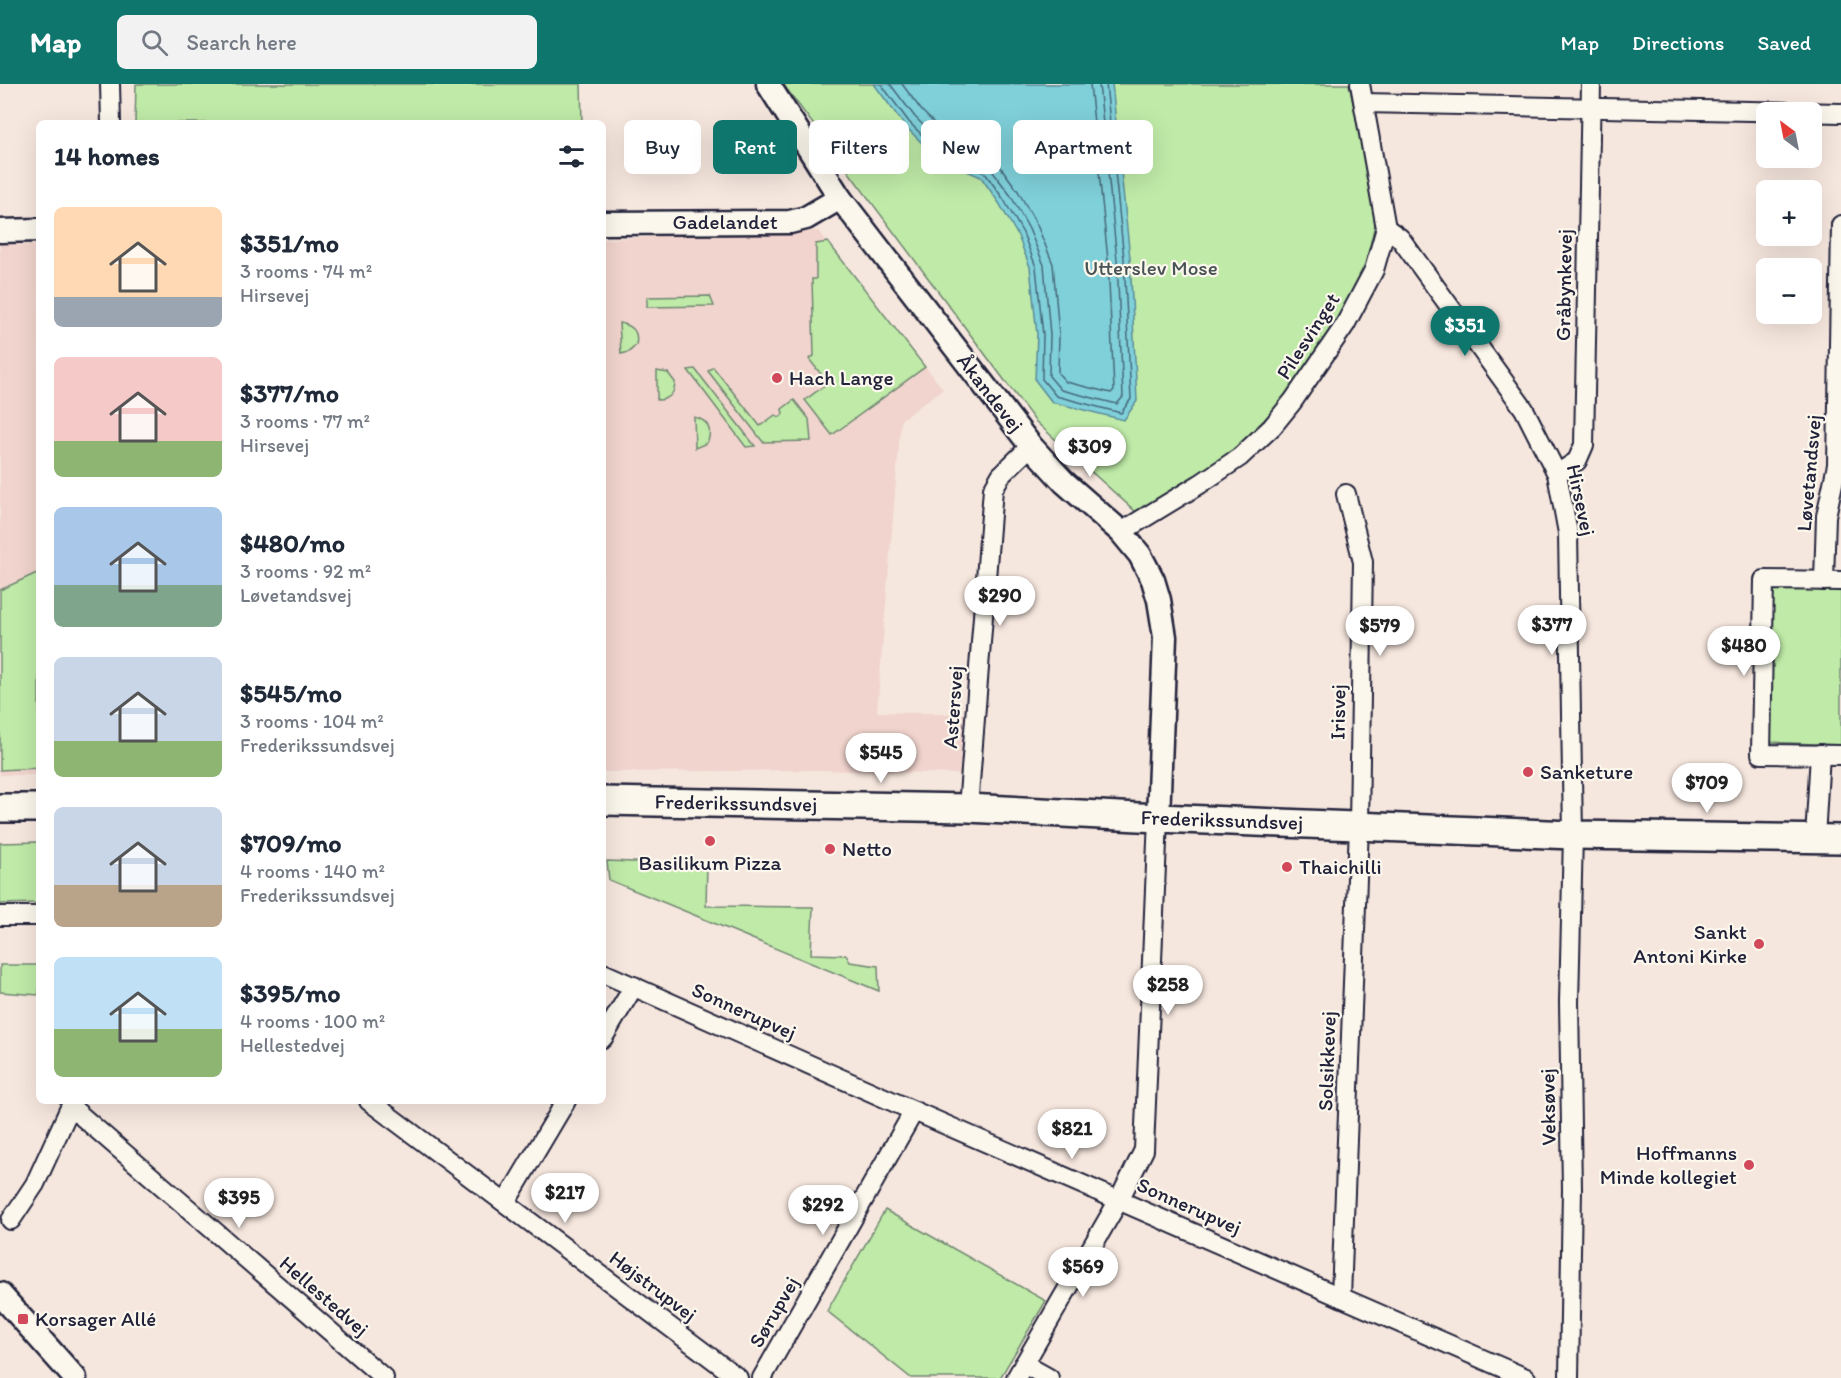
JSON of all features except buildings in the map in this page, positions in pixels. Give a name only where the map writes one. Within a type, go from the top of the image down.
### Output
[{"type":"main road","name":"Frederikssundsvej","points":[[606,801],[969,808],[1573,835],[1828,838]]},
{"type":"main road","points":[[0,808],[36,808]]},
{"type":"street","points":[[110,84],[111,120]]},
{"type":"street","name":"Åkandevej","points":[[768,84],[840,198],[1031,446],[1064,482],[1121,532],[1140,555],[1153,580],[1165,637],[1158,818]]},
{"type":"street","name":"Pilesvinget","points":[[1121,532],[1240,458],[1272,427],[1293,401],[1345,325],[1374,270],[1386,228],[1360,84]]},
{"type":"street","name":"Gråbynkevej","points":[[1557,474],[1577,461],[1584,445],[1590,84]]},
{"type":"street","points":[[1364,103],[1841,113]]},
{"type":"street","name":"Gadelandet","points":[[606,223],[790,222],[806,218],[840,198]]},
{"type":"street","name":"Løvetandsvej","points":[[1841,225],[1837,465],[1826,516],[1832,581],[1764,580],[1761,754],[1841,755]]},
{"type":"street","name":"Hirsevej","points":[[1386,228],[1400,238],[1524,409],[1557,474],[1568,533],[1573,835]]},
{"type":"street","points":[[0,231],[36,230]]},
{"type":"street","name":"Astersvej","points":[[969,808],[993,489],[1001,475],[1031,446]]},
{"type":"street","name":"Irisvej","points":[[1346,494],[1363,562],[1359,826]]},
{"type":"street","points":[[1820,754],[1828,838]]},
{"type":"street","points":[[1049,1378],[1020,1371],[1119,1200],[1144,1150],[1158,818]]},
{"type":"street","name":"Solsikkevej","points":[[1341,1297],[1359,826]]},
{"type":"street","name":"Veksøvej","points":[[1569,1378],[1572,1189],[1569,1002],[1573,835]]},
{"type":"street","points":[[0,916],[36,915]]},
{"type":"street","name":"Sonnerupvej","points":[[606,974],[1526,1378]]},
{"type":"street","points":[[606,1033],[634,986]]},
{"type":"street","points":[[11,1220],[35,1184],[72,1104]]},
{"type":"street","name":"Hellestedvej","points":[[72,1104],[384,1378]]},
{"type":"street","name":"Højstrupvej","points":[[373,1104],[738,1378]]},
{"type":"street","points":[[506,1202],[564,1104]]},
{"type":"street","name":"Sørupvej","points":[[762,1378],[914,1111]]},
{"type":"street","points":[[0,1294],[75,1378]]},
{"type":"shaded area","points":[[819,231],[943,389],[901,420],[877,712],[964,714],[960,774],[816,770],[606,772],[606,239]]},
{"type":"shaded area","points":[[0,244],[36,245],[36,775],[0,775]]},
{"type":"green space","points":[[136,84],[581,84],[582,120],[135,120]]},
{"type":"green space","name":"Utterslev Mose","points":[[783,84],[1349,84],[1377,215],[1364,273],[1293,390],[1233,452],[1136,512],[1035,421],[850,174],[909,174],[909,120],[810,120]]},
{"type":"green space","points":[[828,242],[925,367],[832,435],[805,400],[828,383],[809,359],[814,356],[812,279],[816,279],[816,244]]},
{"type":"green space","points":[[710,296],[714,306],[647,307],[647,297]]},
{"type":"green space","points":[[619,323],[631,327],[637,336],[636,345],[629,352],[621,354]]},
{"type":"green space","points":[[713,367],[760,426],[775,415],[780,417],[783,414],[782,409],[794,400],[809,419],[811,441],[763,442],[708,371]]},
{"type":"green space","points":[[695,369],[755,446],[746,447],[688,370]]},
{"type":"green space","points":[[657,371],[668,373],[675,382],[674,389],[665,399],[657,400]]},
{"type":"green space","points":[[694,417],[703,420],[709,430],[707,443],[695,448]]},
{"type":"green space","points":[[36,573],[36,768],[0,770],[0,590]]},
{"type":"green space","points":[[1770,587],[1841,589],[1841,745],[1766,742]]},
{"type":"green space","points":[[36,842],[36,903],[0,904],[0,843]]},
{"type":"green space","points":[[607,861],[707,865],[706,906],[813,907],[811,954],[846,955],[850,962],[878,966],[879,991],[609,880]]},
{"type":"green space","points":[[0,965],[36,965],[36,995],[0,992]]},
{"type":"green space","points":[[885,1210],[1046,1301],[1000,1378],[911,1378],[827,1311]]},
{"type":"water","points":[[874,84],[1112,84],[1116,120],[1013,120],[1013,174],[1121,174],[1130,258],[1137,401],[1124,420],[1052,402],[1035,380],[1037,335],[1030,267],[1018,236],[999,203],[981,177],[974,174],[1001,174],[1001,120],[921,120],[921,142],[909,130],[909,120],[901,120]]},
{"type":"place","name":"Hach Lange","points":[[777,378]]},
{"type":"place","name":"Sanketure","points":[[1528,772]]},
{"type":"place","name":"Basilikum Pizza","points":[[710,841]]},
{"type":"place","name":"Netto","points":[[830,849]]},
{"type":"place","name":"Thaichilli","points":[[1287,867]]},
{"type":"place","name":"Sankt Antoni Kirke","points":[[1759,944]]},
{"type":"place","name":"Hoffmanns Minde kollegiet","points":[[1749,1165]]},
{"type":"place","name":"Korsager Allé","points":[[23,1319]]}]
